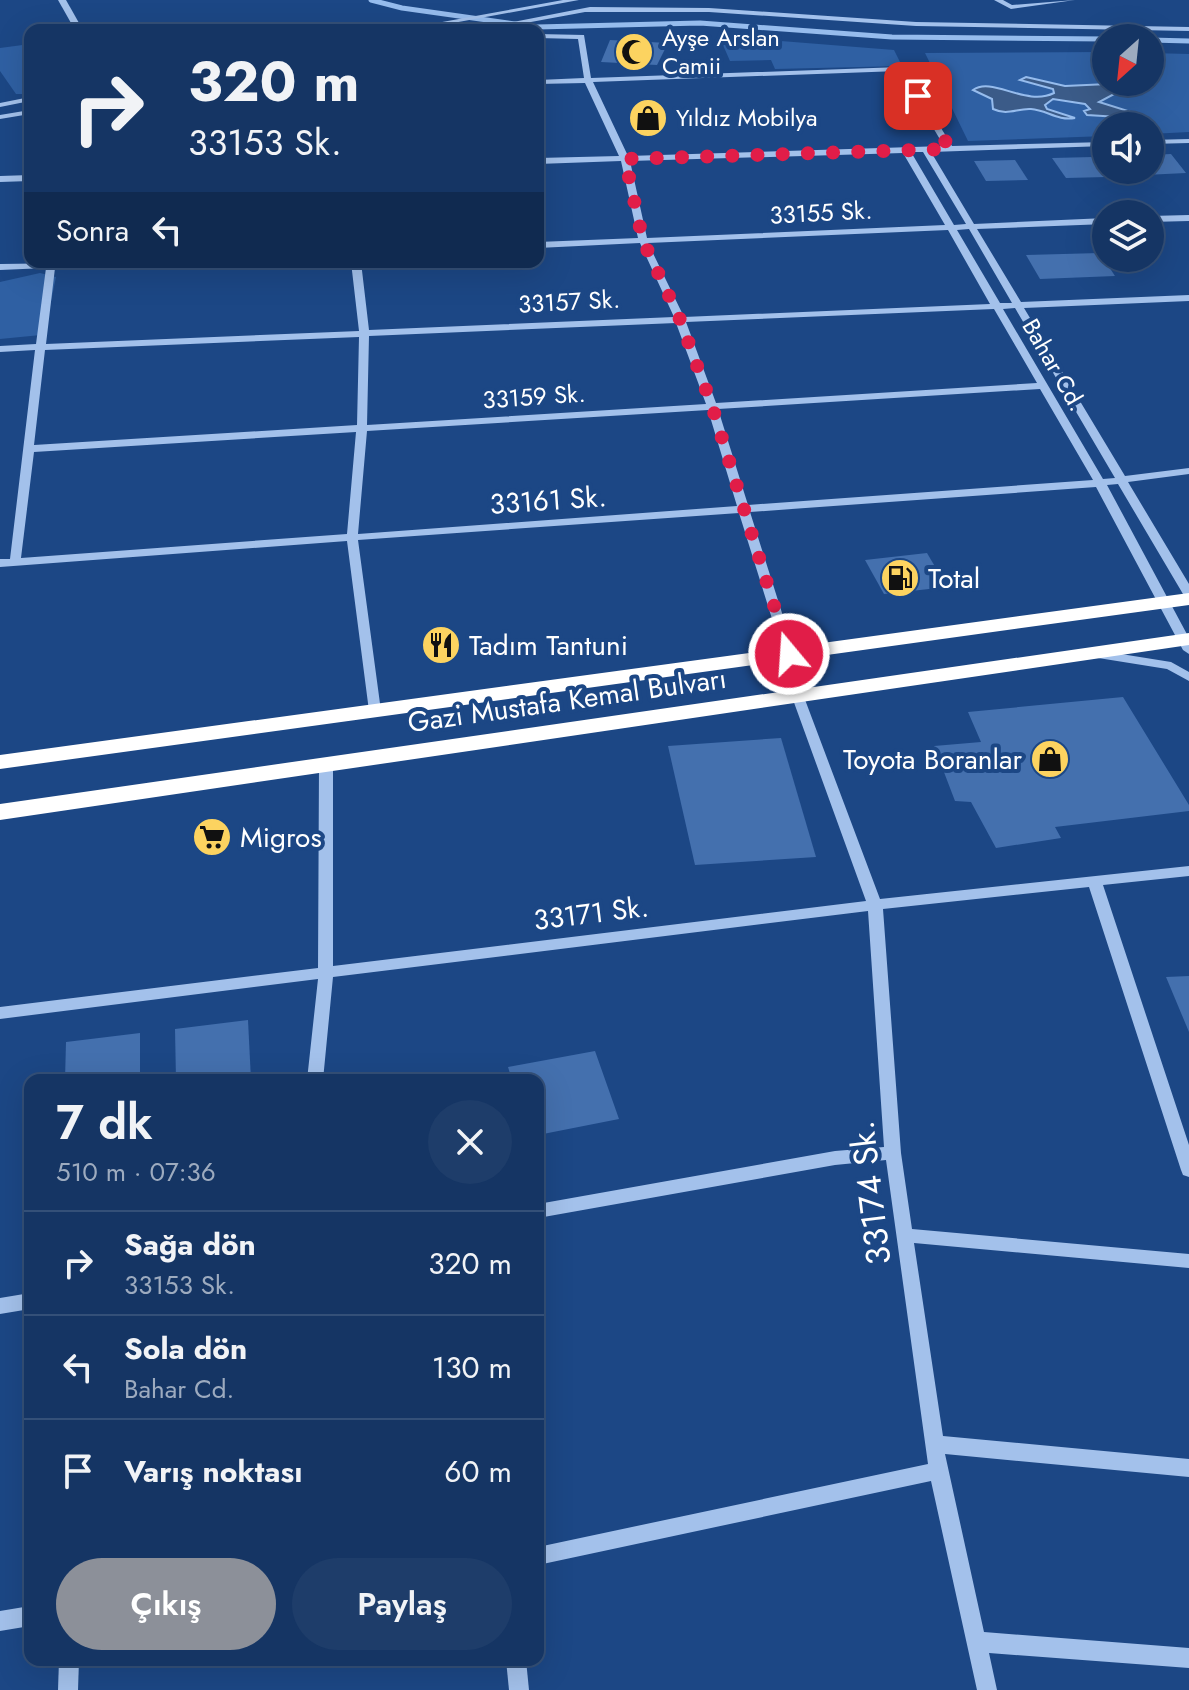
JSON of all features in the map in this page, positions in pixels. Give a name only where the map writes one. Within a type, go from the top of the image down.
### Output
[{"type":"highway","name":"Gazi Mustafa Kemal Bulvarı","points":[[0,762],[1163,603],[1189,596]]},
{"type":"highway","name":"Gazi Mustafa Kemal Bulvarı","points":[[0,812],[1091,653],[1187,643]]},
{"type":"street","points":[[62,0],[76,24]]},
{"type":"street","points":[[501,0],[504,6],[524,10]]},
{"type":"street","points":[[442,24],[575,0]]},
{"type":"street","points":[[510,24],[636,0]]},
{"type":"street","points":[[998,0],[1011,7],[1071,0]]},
{"type":"street","points":[[584,10],[709,10],[916,24],[1189,29]]},
{"type":"street","points":[[544,36],[581,37],[588,80],[625,159],[643,241],[679,317],[712,406],[789,654]]},
{"type":"street","points":[[544,82],[901,69],[950,149]]},
{"type":"street","points":[[0,105],[24,100]]},
{"type":"street","points":[[0,117],[24,113]]},
{"type":"street","points":[[1164,142],[1189,141]]},
{"type":"street","points":[[544,161],[1092,144]]},
{"type":"street","name":"Bahar Cd.","points":[[926,150],[1189,596]]},
{"type":"street","name":"Bahar Cd.","points":[[906,151],[1100,483],[1187,643]]},
{"type":"street","points":[[0,179],[24,178]]},
{"type":"street","points":[[1164,219],[1189,218]]},
{"type":"street","name":"33155 Sk.","points":[[544,245],[1092,222]]},
{"type":"street","points":[[1,268],[24,266]]},
{"type":"street","points":[[15,562],[50,268]]},
{"type":"street","points":[[357,268],[364,332],[362,428],[352,537],[375,711]]},
{"type":"street","name":"33157 Sk.","points":[[0,349],[679,317],[1189,298]]},
{"type":"street","name":"33159 Sk.","points":[[28,449],[1042,386]]},
{"type":"street","name":"33161 Sk.","points":[[0,563],[1100,483],[1189,471]]},
{"type":"street","points":[[1091,653],[1171,666],[1189,677]]},
{"type":"street","name":"33174 Sk.","points":[[798,697],[875,905],[893,1153],[934,1444],[987,1690]]},
{"type":"street","points":[[316,1074],[326,971],[326,765]]},
{"type":"street","name":"33171 Sk.","points":[[0,1013],[875,905],[1189,871]]},
{"type":"street","points":[[1094,881],[1189,1170]]},
{"type":"street","points":[[544,1210],[835,1158],[893,1153]]},
{"type":"street","points":[[905,1235],[1189,1261]]},
{"type":"street","points":[[0,1306],[24,1302]]},
{"type":"street","points":[[934,1444],[1189,1468]]},
{"type":"street","points":[[544,1555],[938,1471]]},
{"type":"street","points":[[0,1621],[24,1617]]},
{"type":"street","points":[[977,1642],[1189,1658]]},
{"type":"street","points":[[68,1690],[69,1666]]},
{"type":"street","points":[[517,1666],[519,1690]]},
{"type":"shaded area","points":[[719,36],[894,50],[902,66],[775,69],[771,60],[730,61]]},
{"type":"shaded area","points":[[24,45],[24,94],[16,94],[0,71],[0,48]]},
{"type":"shaded area","points":[[1092,52],[1092,96],[1164,96],[1164,53],[1189,54],[1189,132],[1164,133],[1164,112],[1092,112],[1092,137],[968,141],[925,53]]},
{"type":"shaded area","points":[[1026,77],[1065,86],[1092,85],[1092,96],[1110,96],[1099,102],[1128,111],[1092,112],[1092,115],[1087,115],[1084,111],[1090,109],[1085,104],[1053,99],[1045,105],[1047,109],[1075,118],[1063,118],[1031,109],[1003,112],[993,109],[992,99],[973,90],[990,87],[1032,96],[1054,93],[1053,89],[1020,80]]},
{"type":"shaded area","points":[[40,273],[56,277],[45,330],[41,335],[0,339],[0,282]]},
{"type":"building","name":"Ayşe Arslan Camii","points":[[610,40],[668,43],[657,65],[601,62]]},
{"type":"building","points":[[1164,154],[1171,154],[1186,173],[1164,174]]},
{"type":"building","points":[[1092,157],[1092,177],[1066,178],[1052,158]]},
{"type":"building","points":[[1015,160],[1028,180],[986,181],[974,161]]},
{"type":"building","points":[[1092,253],[1092,272],[1112,272],[1115,276],[1040,279],[1026,255]]},
{"type":"building","points":[[927,553],[947,587],[884,594],[865,560]]},
{"type":"building","name":"Toyota Boranlar","points":[[1123,697],[1189,805],[1189,811],[1055,827],[1061,838],[996,848],[971,802],[955,801],[934,746],[981,742],[968,712]]},
{"type":"building","points":[[781,738],[816,857],[695,865],[668,746]]},
{"type":"building","points":[[1189,976],[1189,1032],[1166,977]]},
{"type":"building","points":[[248,1020],[251,1074],[176,1074],[175,1029]]},
{"type":"building","points":[[140,1033],[140,1074],[65,1074],[66,1042]]},
{"type":"building","points":[[595,1051],[619,1119],[544,1134],[544,1074],[510,1074],[508,1067]]},
{"type":"waterway","points":[[371,0],[402,8],[516,24]]},
{"type":"waterway","points":[[544,27],[700,23],[892,37],[1092,39]]},
{"type":"waterway","points":[[1164,40],[1189,41]]},
{"type":"place","name":"Ayşe Arslan Camii","points":[[634,52]]},
{"type":"place","name":"Yıldız Mobilya","points":[[648,118]]},
{"type":"place","name":"Total","points":[[900,578]]},
{"type":"place","name":"Tadım Tantuni","points":[[441,645]]},
{"type":"place","name":"Toyota Boranlar","points":[[1050,759]]},
{"type":"place","name":"Migros","points":[[212,837]]},
{"type":"route","points":[[789,654],[712,406],[679,317],[643,241],[625,159],[950,149],[918,96]]}]
